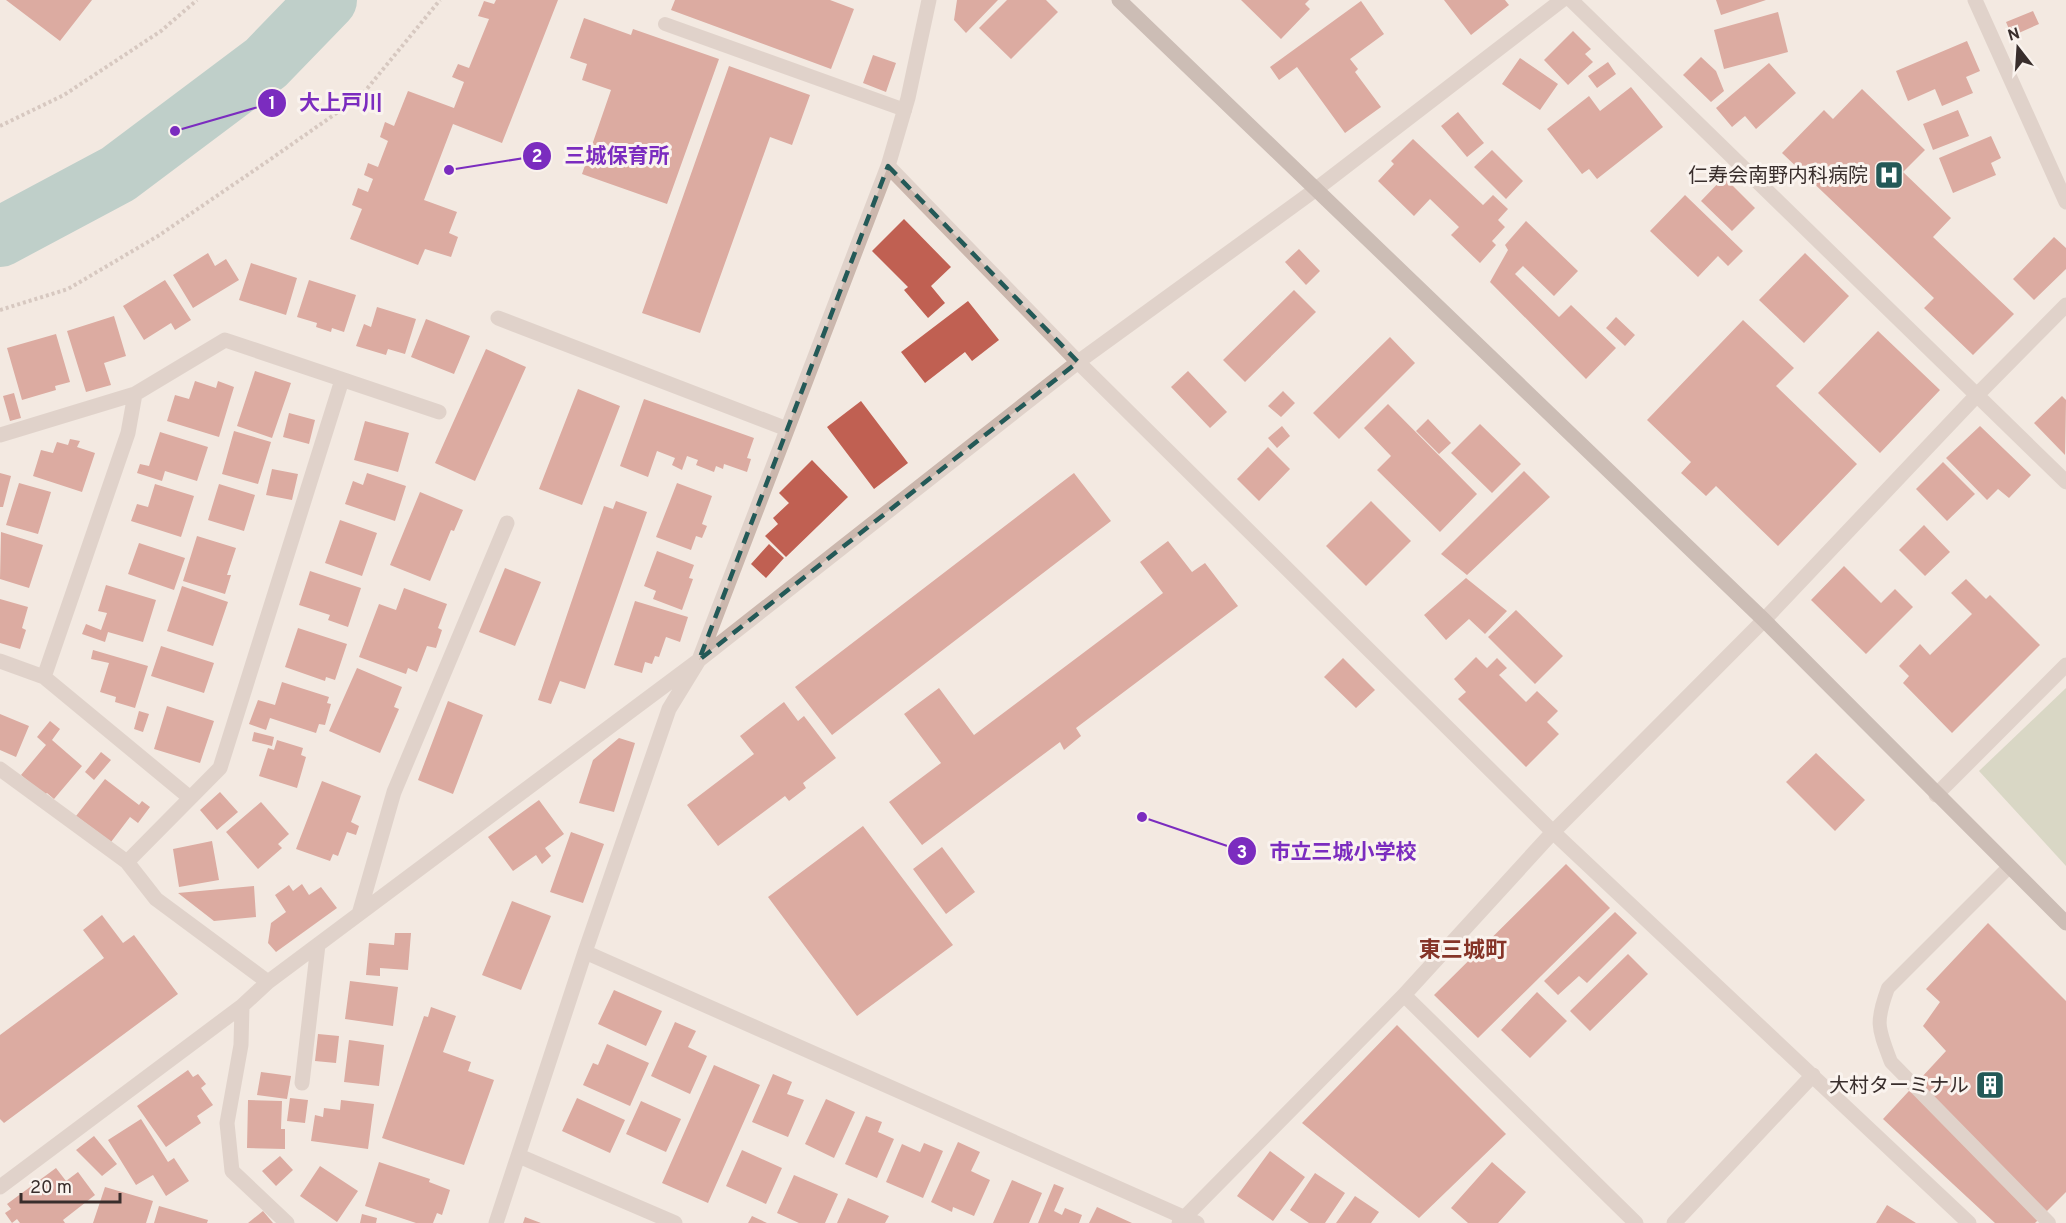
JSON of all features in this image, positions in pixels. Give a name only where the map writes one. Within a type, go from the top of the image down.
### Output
[{"type":"street","points":[[496,1223],[585,952],[669,709],[699,660],[888,166],[905,110],[929,0]]},
{"type":"street","points":[[1119,0],[1764,620],[2066,923]]},
{"type":"street","points":[[0,1187],[242,1006],[268,982],[699,660],[1078,362],[1315,190],[1562,0]]},
{"type":"street","points":[[1571,0],[2066,482]]},
{"type":"street","points":[[1975,0],[2066,202]]},
{"type":"street","points":[[888,166],[1078,362],[1553,832],[1969,1223]]},
{"type":"street","points":[[585,952],[1187,1221],[1404,995],[1553,832],[1764,620],[1977,395],[2066,305]]},
{"type":"street","points":[[498,318],[787,429]]},
{"type":"street","points":[[0,435],[135,394],[225,340],[439,412]]},
{"type":"street","points":[[127,862],[220,768],[342,380]]},
{"type":"street","points":[[44,677],[128,433],[135,394]]},
{"type":"street","points":[[359,914],[394,792],[507,523]]},
{"type":"street","points":[[0,662],[44,677],[189,797]]},
{"type":"street","points":[[1936,795],[2066,665]]},
{"type":"street","points":[[0,770],[127,862],[156,899],[268,982]]},
{"type":"street","points":[[302,1083],[318,945]]},
{"type":"street","points":[[1404,995],[1636,1223]]},
{"type":"street","points":[[242,1006],[241,1045],[227,1123],[232,1172],[287,1223]]},
{"type":"street","points":[[1674,1223],[1813,1075]]},
{"type":"street","points":[[519,1156],[675,1223]]},
{"type":"lane","points":[[665,24],[905,110]]},
{"type":"lane","points":[[2009,867],[1888,988],[1878,1014],[1880,1035],[1891,1062],[2049,1223]]},
{"type":"path","points":[[0,126],[64,95],[161,31],[197,0]]},
{"type":"path","points":[[0,310],[68,289],[158,236],[266,163],[361,96],[440,0]]},
{"type":"highlighted area","points":[[888,166],[1078,362],[699,660]]},
{"type":"green space","points":[[2066,688],[2066,866],[1979,771]]},
{"type":"building","points":[[6,0],[92,0],[60,41]]},
{"type":"building","points":[[496,0],[558,0],[502,143],[453,124],[424,200],[457,212],[449,233],[458,237],[451,257],[425,249],[418,265],[350,239],[362,209],[352,205],[358,188],[368,192],[373,179],[364,175],[368,163],[378,167],[388,141],[380,137],[385,122],[394,126],[408,91],[454,108],[464,82],[452,77],[458,64],[469,68],[489,19],[478,16],[484,1],[494,4]]},
{"type":"building","points":[[675,0],[830,0],[854,9],[831,69],[671,10]]},
{"type":"building","points":[[957,0],[998,0],[966,33],[954,20]]},
{"type":"building","points":[[1007,0],[1046,0],[1058,12],[1011,59],[979,28]]},
{"type":"building","points":[[1241,0],[1309,0],[1305,4],[1310,9],[1281,39]]},
{"type":"building","points":[[1444,0],[1505,0],[1509,5],[1471,35]]},
{"type":"building","points":[[1716,0],[1766,0],[1721,15]]},
{"type":"building","points":[[1361,1],[1384,34],[1350,59],[1358,69],[1355,72],[1381,107],[1345,133],[1297,67],[1279,80],[1270,67]]},
{"type":"building","points":[[2033,11],[2039,24],[2012,36],[2006,22]]},
{"type":"building","points":[[1778,12],[1788,52],[1724,69],[1714,30]]},
{"type":"building","points":[[584,18],[631,35],[633,29],[719,59],[667,204],[582,174],[611,90],[582,80],[587,64],[570,58]]},
{"type":"building","points":[[1573,31],[1591,49],[1585,54],[1593,62],[1568,85],[1544,60]]},
{"type":"building","points":[[1967,41],[1980,71],[1966,77],[1973,93],[1942,106],[1935,89],[1908,101],[1896,71]]},
{"type":"building","points":[[873,55],[896,63],[886,92],[863,83]]},
{"type":"building","points":[[1701,57],[1716,71],[1724,91],[1711,102],[1683,75]]},
{"type":"building","points":[[1520,58],[1558,84],[1540,110],[1502,84]]},
{"type":"building","points":[[1608,62],[1616,74],[1597,88],[1588,76]]},
{"type":"building","points":[[1769,63],[1796,93],[1756,129],[1745,116],[1732,127],[1716,108]]},
{"type":"building","points":[[729,66],[810,95],[792,145],[770,137],[700,333],[642,313]]},
{"type":"building","points":[[1631,87],[1663,127],[1597,179],[1589,169],[1582,174],[1547,129],[1589,96],[1600,111]]},
{"type":"building","points":[[1862,89],[1925,150],[1903,172],[1951,218],[1933,237],[2014,314],[1973,355],[1924,308],[1934,298],[1782,153],[1824,110],[1833,119]]},
{"type":"building","points":[[1958,110],[1969,136],[1933,150],[1923,124]]},
{"type":"building","points":[[1458,112],[1484,143],[1467,157],[1441,126]]},
{"type":"building","points":[[1991,136],[2001,158],[1991,163],[1996,175],[1953,193],[1939,158]]},
{"type":"building","points":[[1413,139],[1483,205],[1493,195],[1508,209],[1498,220],[1505,227],[1492,241],[1496,245],[1480,263],[1451,235],[1459,227],[1430,199],[1414,216],[1378,181],[1394,164],[1391,161]]},
{"type":"building","points":[[1492,150],[1523,181],[1506,199],[1474,167]]},
{"type":"building","points":[[1724,177],[1755,208],[1732,231],[1701,201]]},
{"type":"building","points":[[1685,195],[1743,251],[1728,266],[1718,256],[1698,277],[1650,231]]},
{"type":"building","points":[[904,219],[951,267],[931,286],[945,303],[928,318],[904,290],[908,287],[872,251]]},
{"type":"building","points":[[1526,221],[1578,271],[1554,296],[1523,266],[1515,274],[1559,317],[1571,305],[1616,348],[1586,379],[1490,282],[1508,250],[1505,245]]},
{"type":"building","points":[[2054,237],[2066,248],[2066,269],[2034,300],[2013,279]]},
{"type":"building","points":[[1299,249],[1320,271],[1306,285],[1285,262]]},
{"type":"building","points":[[208,253],[215,266],[226,259],[239,280],[193,308],[173,275]]},
{"type":"building","points":[[1805,253],[1849,296],[1804,343],[1759,300]]},
{"type":"building","points":[[251,263],[297,278],[286,315],[239,300]]},
{"type":"building","points":[[165,280],[191,320],[175,330],[171,323],[144,340],[123,306]]},
{"type":"building","points":[[309,280],[356,295],[344,332],[332,328],[331,332],[316,327],[317,323],[297,317]]},
{"type":"building","points":[[1294,290],[1316,312],[1245,382],[1223,360]]},
{"type":"building","points":[[968,301],[999,340],[972,361],[965,352],[925,383],[901,352]]},
{"type":"building","points":[[377,307],[416,319],[405,354],[388,349],[386,355],[356,346],[364,324],[371,327]]},
{"type":"building","points":[[114,316],[126,356],[104,363],[111,385],[86,392],[67,331]]},
{"type":"building","points":[[1616,317],[1635,335],[1625,346],[1606,328]]},
{"type":"building","points":[[426,319],[470,336],[454,374],[411,357]]},
{"type":"building","points":[[1743,320],[1794,368],[1776,386],[1857,464],[1778,546],[1716,486],[1706,496],[1681,473],[1691,462],[1647,420]]},
{"type":"building","points":[[1878,331],[1940,390],[1880,453],[1818,393]]},
{"type":"building","points":[[56,334],[70,382],[55,386],[56,390],[22,400],[7,348]]},
{"type":"building","points":[[1390,337],[1415,363],[1339,439],[1313,413]]},
{"type":"building","points":[[486,349],[526,367],[475,481],[435,463]]},
{"type":"building","points":[[255,371],[291,383],[272,438],[237,426]]},
{"type":"building","points":[[1188,371],[1227,412],[1210,428],[1171,387]]},
{"type":"building","points":[[195,381],[216,388],[218,381],[234,387],[219,437],[167,421],[175,395],[189,399]]},
{"type":"building","points":[[578,389],[620,406],[582,505],[539,489]]},
{"type":"building","points":[[1283,391],[1295,403],[1281,417],[1268,406]]},
{"type":"building","points":[[14,393],[21,418],[10,421],[3,396]]},
{"type":"building","points":[[2062,396],[2066,400],[2065,455],[2034,423]]},
{"type":"building","points":[[644,399],[754,438],[747,458],[751,459],[747,472],[724,464],[723,469],[716,466],[714,472],[696,465],[698,460],[687,456],[682,470],[672,465],[675,458],[657,451],[648,477],[620,466]]},
{"type":"building","points":[[861,401],[908,463],[874,489],[827,427]]},
{"type":"building","points":[[1388,404],[1477,494],[1440,532],[1377,470],[1391,456],[1364,428]]},
{"type":"building","points":[[289,413],[315,420],[309,444],[283,437]]},
{"type":"building","points":[[1428,419],[1451,443],[1439,454],[1416,431]]},
{"type":"building","points":[[365,421],[409,433],[398,472],[354,460]]},
{"type":"building","points":[[1480,424],[1521,464],[1492,493],[1451,453]]},
{"type":"building","points":[[1282,426],[1290,436],[1277,448],[1268,438]]},
{"type":"building","points":[[1980,426],[2031,475],[2009,498],[1998,489],[1987,500],[1946,458]]},
{"type":"building","points":[[234,431],[271,442],[258,484],[222,474]]},
{"type":"building","points":[[160,432],[208,447],[197,481],[165,471],[162,481],[137,473],[140,464],[149,466]]},
{"type":"building","points":[[70,439],[80,441],[77,447],[95,453],[82,492],[33,476],[41,450],[53,453],[57,442],[68,445]]},
{"type":"building","points":[[1268,447],[1290,469],[1259,501],[1237,479]]},
{"type":"building","points":[[812,460],[848,497],[786,557],[765,536],[778,524],[773,518],[789,503],[779,493]]},
{"type":"building","points":[[1943,462],[1975,494],[1947,521],[1916,489]]},
{"type":"building","points":[[272,469],[298,474],[292,500],[266,495]]},
{"type":"building","points":[[1524,471],[1550,497],[1467,575],[1441,554]]},
{"type":"building","points":[[0,473],[11,476],[3,507],[0,507]]},
{"type":"building","points":[[367,473],[406,486],[395,521],[345,504],[353,481],[363,485]]},
{"type":"building","points":[[1074,473],[1111,521],[832,735],[795,687]]},
{"type":"building","points":[[19,483],[51,492],[38,534],[6,525]]},
{"type":"building","points":[[677,483],[712,496],[702,524],[707,526],[702,538],[696,536],[691,550],[656,537]]},
{"type":"building","points":[[155,484],[194,496],[181,537],[131,521],[137,504],[148,507]]},
{"type":"building","points":[[219,484],[255,495],[244,531],[208,520]]},
{"type":"building","points":[[420,492],[463,510],[454,531],[451,530],[430,581],[390,565]]},
{"type":"building","points":[[616,501],[647,512],[585,689],[560,681],[551,704],[538,700],[604,506],[613,509]]},
{"type":"building","points":[[1371,501],[1411,541],[1366,586],[1326,546]]},
{"type":"building","points":[[340,520],[377,533],[362,576],[325,563]]},
{"type":"building","points":[[1924,525],[1950,552],[1925,576],[1899,550]]},
{"type":"building","points":[[1,532],[43,545],[29,588],[0,579]]},
{"type":"building","points":[[197,536],[236,548],[227,575],[231,575],[225,594],[183,581]]},
{"type":"building","points":[[1168,541],[1192,572],[1205,563],[1238,606],[1076,728],[1081,736],[1064,750],[1060,742],[922,845],[889,802],[941,763],[904,714],[939,688],[974,735],[1163,593],[1140,562]]},
{"type":"building","points":[[139,543],[185,558],[174,590],[128,574]]},
{"type":"building","points":[[769,544],[784,558],[766,578],[751,564]]},
{"type":"building","points":[[657,551],[694,565],[689,578],[693,579],[682,610],[653,599],[656,591],[644,586]]},
{"type":"building","points":[[1844,566],[1881,603],[1895,589],[1913,607],[1866,654],[1811,600]]},
{"type":"building","points":[[505,568],[541,582],[515,646],[479,632]]},
{"type":"building","points":[[310,571],[361,588],[348,627],[328,620],[330,615],[299,605]]},
{"type":"building","points":[[1466,578],[1507,611],[1485,634],[1469,619],[1446,640],[1424,615]]},
{"type":"building","points":[[1966,579],[1986,599],[1990,595],[2040,645],[1952,733],[1903,683],[1909,676],[1899,666],[1920,644],[1930,655],[1972,614],[1951,593]]},
{"type":"building","points":[[106,585],[156,600],[143,642],[108,632],[105,642],[82,634],[86,624],[101,630],[107,613],[98,611]]},
{"type":"building","points":[[182,586],[228,602],[213,646],[167,631]]},
{"type":"building","points":[[404,588],[447,604],[438,628],[442,630],[436,648],[427,646],[417,672],[408,668],[406,674],[359,657],[379,604],[396,610]]},
{"type":"building","points":[[0,599],[28,607],[22,628],[26,630],[20,649],[0,643]]},
{"type":"building","points":[[635,601],[688,617],[680,642],[666,637],[659,657],[655,656],[652,664],[645,662],[642,673],[614,665]]},
{"type":"building","points":[[1516,610],[1563,656],[1535,684],[1488,637]]},
{"type":"building","points":[[298,628],[347,644],[335,680],[326,677],[325,681],[285,667]]},
{"type":"building","points":[[161,646],[214,663],[204,693],[151,676]]},
{"type":"building","points":[[93,650],[148,666],[135,708],[115,702],[116,697],[100,692],[109,663],[91,659]]},
{"type":"building","points":[[1476,657],[1487,668],[1497,658],[1507,668],[1499,675],[1526,702],[1537,691],[1558,711],[1547,722],[1559,734],[1526,767],[1458,699],[1466,692],[1454,679]]},
{"type":"building","points":[[1343,658],[1375,690],[1356,708],[1324,677]]},
{"type":"building","points":[[357,668],[402,687],[394,707],[399,709],[380,753],[329,731]]},
{"type":"building","points":[[282,682],[329,697],[327,703],[331,704],[325,725],[319,724],[316,733],[270,718],[266,730],[249,724],[258,700],[275,705]]},
{"type":"building","points":[[448,701],[483,715],[453,794],[418,780]]},
{"type":"building","points":[[784,702],[798,721],[804,716],[836,758],[803,783],[806,788],[789,801],[785,796],[718,846],[687,805],[754,754],[740,736]]},
{"type":"building","points":[[167,706],[214,721],[200,763],[154,749]]},
{"type":"building","points":[[139,711],[149,714],[143,732],[134,729]]},
{"type":"building","points":[[0,714],[29,726],[16,757],[0,750]]},
{"type":"building","points":[[50,721],[60,729],[52,740],[82,766],[54,799],[47,793],[44,795],[21,775],[46,745],[37,737]]},
{"type":"building","points":[[254,732],[274,737],[272,746],[252,741]]},
{"type":"building","points":[[619,738],[635,743],[614,812],[579,803],[593,760]]},
{"type":"building","points":[[277,740],[303,748],[301,755],[306,757],[297,788],[259,776],[268,748],[274,750]]},
{"type":"building","points":[[101,752],[111,760],[94,780],[85,772]]},
{"type":"building","points":[[1816,753],[1865,800],[1835,831],[1786,782]]},
{"type":"building","points":[[105,779],[139,805],[142,801],[150,807],[138,823],[130,817],[111,842],[76,816]]},
{"type":"building","points":[[322,781],[361,796],[351,822],[359,826],[356,835],[347,832],[338,856],[333,854],[330,861],[296,849]]},
{"type":"building","points":[[220,792],[238,812],[217,830],[200,810]]},
{"type":"building","points":[[539,800],[564,834],[545,848],[551,856],[542,864],[536,855],[513,871],[488,837]]},
{"type":"building","points":[[261,802],[289,834],[278,844],[282,848],[258,869],[226,832]]},
{"type":"building","points":[[863,826],[953,945],[857,1016],[768,897]]},
{"type":"building","points":[[571,832],[604,844],[583,903],[550,892]]},
{"type":"building","points":[[212,841],[219,880],[179,887],[173,849]]},
{"type":"building","points":[[942,847],[975,892],[946,914],[913,869]]},
{"type":"building","points":[[1566,864],[1610,908],[1478,1038],[1434,995]]},
{"type":"building","points":[[302,884],[309,895],[321,887],[337,908],[276,952],[268,943],[271,923],[286,912],[275,895],[289,885],[293,891]]},
{"type":"building","points":[[254,886],[256,917],[214,921],[178,893]]},
{"type":"building","points":[[512,901],[551,916],[521,990],[482,975]]},
{"type":"building","points":[[1615,912],[1637,933],[1587,983],[1579,976],[1558,995],[1544,981]]},
{"type":"building","points":[[102,915],[123,943],[134,935],[178,994],[4,1123],[0,1119],[0,1035],[104,958],[83,930]]},
{"type":"building","name":"大村ターミナル","points":[[1988,923],[2066,1001],[2066,1192],[2035,1223],[1995,1223],[1883,1119],[1946,1051],[1923,1026],[1940,1002],[1926,989]]},
{"type":"building","points":[[395,933],[411,933],[408,970],[380,968],[380,976],[366,975],[369,943],[394,945]]},
{"type":"building","points":[[1628,954],[1648,974],[1590,1031],[1570,1011]]},
{"type":"building","points":[[350,981],[398,987],[393,1026],[345,1019]]},
{"type":"building","points":[[614,990],[662,1011],[646,1046],[598,1024]]},
{"type":"building","points":[[1537,992],[1567,1021],[1530,1058],[1501,1030]]},
{"type":"building","points":[[431,1007],[456,1016],[443,1052],[471,1062],[468,1071],[494,1080],[464,1165],[382,1138],[424,1016],[428,1017]]},
{"type":"building","points":[[675,1022],[696,1031],[688,1047],[707,1056],[690,1094],[651,1076]]},
{"type":"building","points":[[1397,1025],[1506,1134],[1419,1218],[1302,1123]]},
{"type":"building","points":[[318,1034],[339,1036],[336,1063],[315,1061]]},
{"type":"building","points":[[349,1040],[384,1045],[379,1086],[344,1082]]},
{"type":"building","points":[[607,1044],[649,1063],[630,1106],[583,1085],[593,1063],[598,1065]]},
{"type":"building","points":[[714,1065],[760,1085],[708,1203],[662,1183]]},
{"type":"building","points":[[188,1070],[193,1077],[198,1074],[206,1084],[201,1088],[213,1105],[197,1116],[201,1123],[166,1147],[137,1106]]},
{"type":"building","points":[[261,1072],[291,1076],[287,1099],[257,1095]]},
{"type":"building","points":[[773,1074],[792,1082],[787,1094],[804,1100],[788,1137],[752,1122]]},
{"type":"building","points":[[290,1098],[308,1100],[305,1123],[287,1121]]},
{"type":"building","points":[[577,1098],[625,1120],[610,1153],[562,1131]]},
{"type":"building","points":[[826,1099],[855,1112],[834,1158],[805,1144]]},
{"type":"building","points":[[248,1100],[282,1101],[281,1129],[285,1129],[285,1149],[247,1148]]},
{"type":"building","points":[[341,1100],[374,1104],[368,1149],[311,1141],[315,1115],[323,1117],[324,1108],[340,1110]]},
{"type":"building","points":[[641,1101],[681,1119],[666,1152],[626,1134]]},
{"type":"building","points":[[866,1116],[882,1122],[878,1132],[894,1139],[877,1178],[845,1164]]},
{"type":"building","points":[[141,1119],[168,1162],[174,1158],[189,1181],[166,1196],[153,1175],[136,1185],[108,1140]]},
{"type":"building","points":[[94,1136],[117,1164],[102,1176],[76,1150]]},
{"type":"building","points":[[958,1142],[980,1152],[971,1171],[990,1180],[974,1216],[953,1207],[952,1212],[931,1202]]},
{"type":"building","points":[[924,1143],[943,1151],[923,1198],[886,1182],[902,1144],[920,1152]]},
{"type":"building","points":[[742,1150],[782,1168],[766,1204],[726,1186]]},
{"type":"building","points":[[1270,1151],[1305,1177],[1273,1221],[1237,1196]]},
{"type":"building","points":[[280,1156],[293,1170],[276,1186],[262,1171]]},
{"type":"building","points":[[379,1162],[430,1179],[429,1182],[450,1190],[442,1215],[437,1213],[433,1223],[416,1223],[365,1206]]},
{"type":"building","points":[[1492,1162],[1526,1192],[1498,1223],[1468,1223],[1451,1208]]},
{"type":"building","points":[[320,1166],[358,1191],[337,1222],[300,1196]]},
{"type":"building","points":[[56,1168],[66,1181],[78,1172],[95,1195],[63,1220],[65,1223],[20,1223],[17,1219],[12,1223],[5,1213],[11,1209],[7,1204]]},
{"type":"building","points":[[1315,1173],[1345,1193],[1325,1223],[1309,1223],[1290,1210]]},
{"type":"building","points":[[794,1175],[838,1194],[825,1223],[799,1223],[777,1213]]},
{"type":"building","points":[[1012,1180],[1042,1193],[1029,1223],[993,1223]]},
{"type":"building","points":[[1054,1184],[1064,1188],[1054,1211],[1062,1215],[1065,1208],[1082,1215],[1079,1223],[1038,1223]]},
{"type":"building","points":[[105,1187],[153,1201],[146,1223],[93,1223]]},
{"type":"building","points":[[1355,1196],[1379,1212],[1371,1223],[1336,1223]]},
{"type":"building","points":[[848,1198],[889,1216],[885,1223],[837,1223]]},
{"type":"building","points":[[1887,1205],[1916,1223],[1876,1223]]},
{"type":"building","points":[[159,1206],[208,1220],[207,1223],[154,1223]]},
{"type":"building","points":[[1097,1207],[1132,1223],[1089,1223]]},
{"type":"building","points":[[263,1211],[273,1223],[248,1223]]},
{"type":"building","points":[[362,1214],[377,1218],[376,1223],[360,1223]]},
{"type":"building","points":[[752,1216],[767,1223],[748,1223]]},
{"type":"building","points":[[525,1217],[541,1223],[523,1223]]},
{"type":"waterway","points":[[0,237],[118,174],[266,63],[327,0]]},
{"type":"place","name":"大上戸川","points":[[175,131]]},
{"type":"place","name":"三城保育所","points":[[449,170]]},
{"type":"place","name":"仁寿会南野内科病院","points":[[1889,175]]},
{"type":"place","name":"市立三城小学校","points":[[1142,817]]},
{"type":"place","name":"大村ターミナル","points":[[1990,1085]]},
{"type":"district","name":"東三城町","points":[[1463,949]]}]
